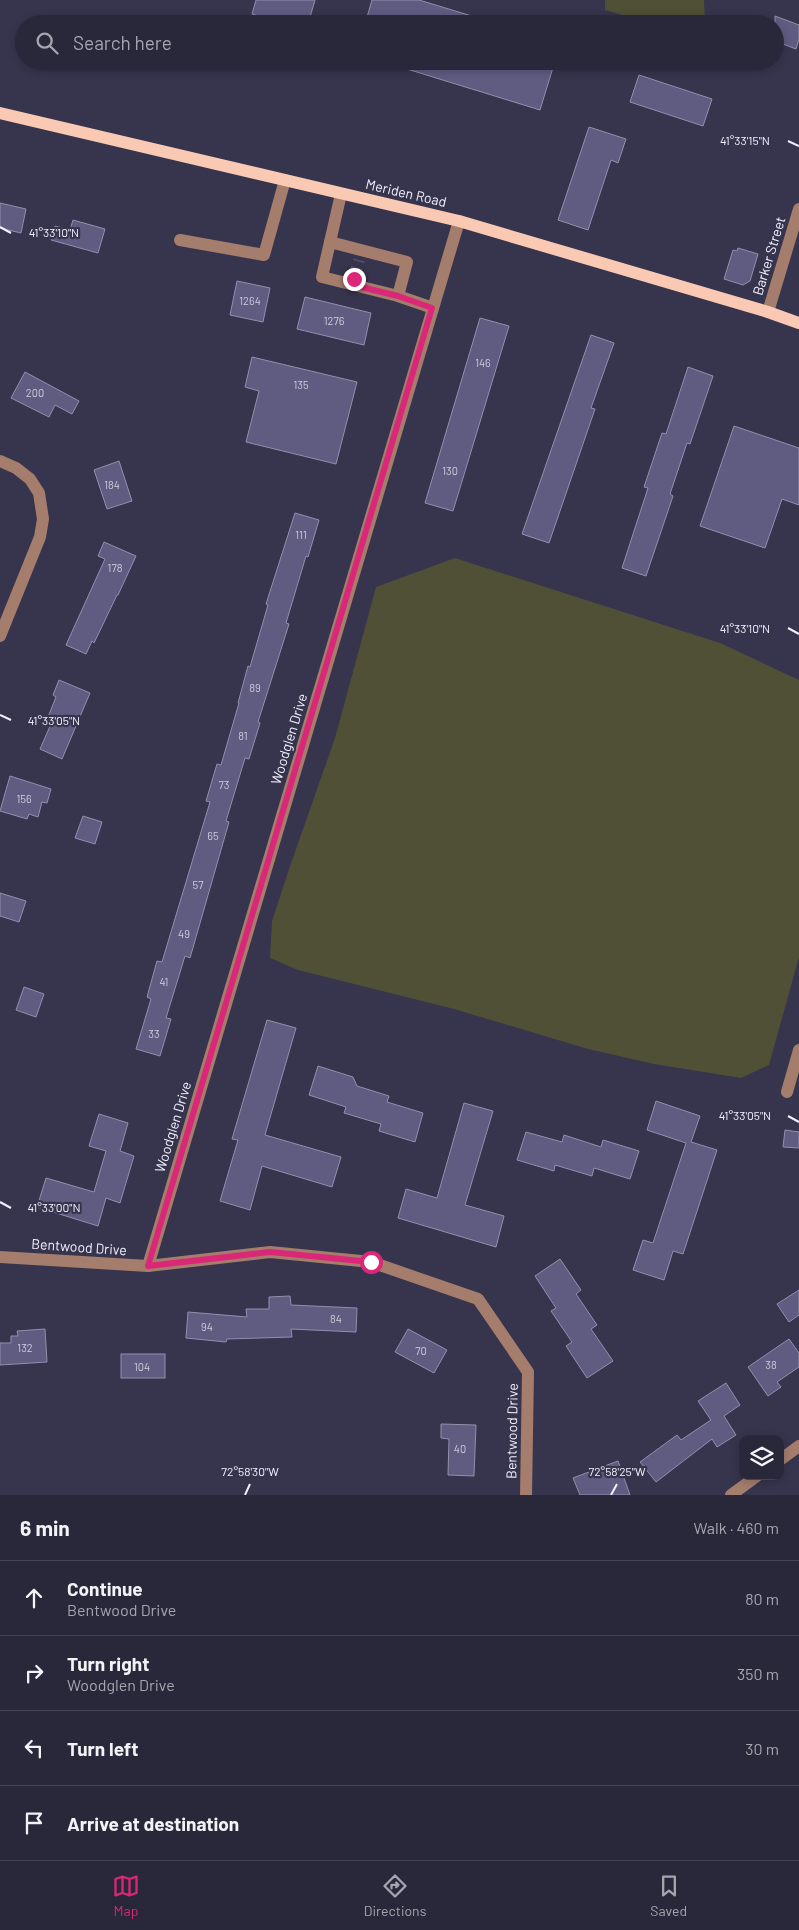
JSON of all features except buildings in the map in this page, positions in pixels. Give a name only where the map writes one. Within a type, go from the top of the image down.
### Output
[{"type":"main road","name":"Meriden Road","points":[[0,113],[459,221],[768,312],[799,323]]},
{"type":"street","points":[[180,240],[264,255],[285,180]]},
{"type":"street","points":[[341,194],[322,277],[354,282],[432,308]]},
{"type":"street","name":"Barker Street","points":[[768,312],[799,209]]},
{"type":"street","name":"Woodglen Drive","points":[[148,1266],[459,221]]},
{"type":"street","points":[[330,242],[360,255],[407,262],[398,296]]},
{"type":"street","points":[[0,461],[16,468],[30,479],[39,493],[44,519],[40,537],[0,636]]},
{"type":"street","points":[[788,1092],[799,1050]]},
{"type":"street","name":"Bentwood Drive","points":[[0,1257],[148,1266],[270,1252],[371,1262],[478,1299],[528,1372],[526,1495]]},
{"type":"street","points":[[784,1457],[799,1446]]},
{"type":"street","points":[[731,1495],[752,1480]]},
{"type":"green space","points":[[605,0],[704,0],[705,15],[623,15],[605,10]]},
{"type":"green space","points":[[455,558],[720,643],[799,680],[799,957],[769,1065],[741,1078],[654,1064],[588,1049],[454,1009],[298,970],[270,958],[272,921],[335,738],[376,587]]},
{"type":"tunnel","points":[[354,279],[359,260]]},
{"type":"route","points":[[354,279],[353,285],[398,296],[432,308],[148,1266],[270,1252],[371,1262]]}]
